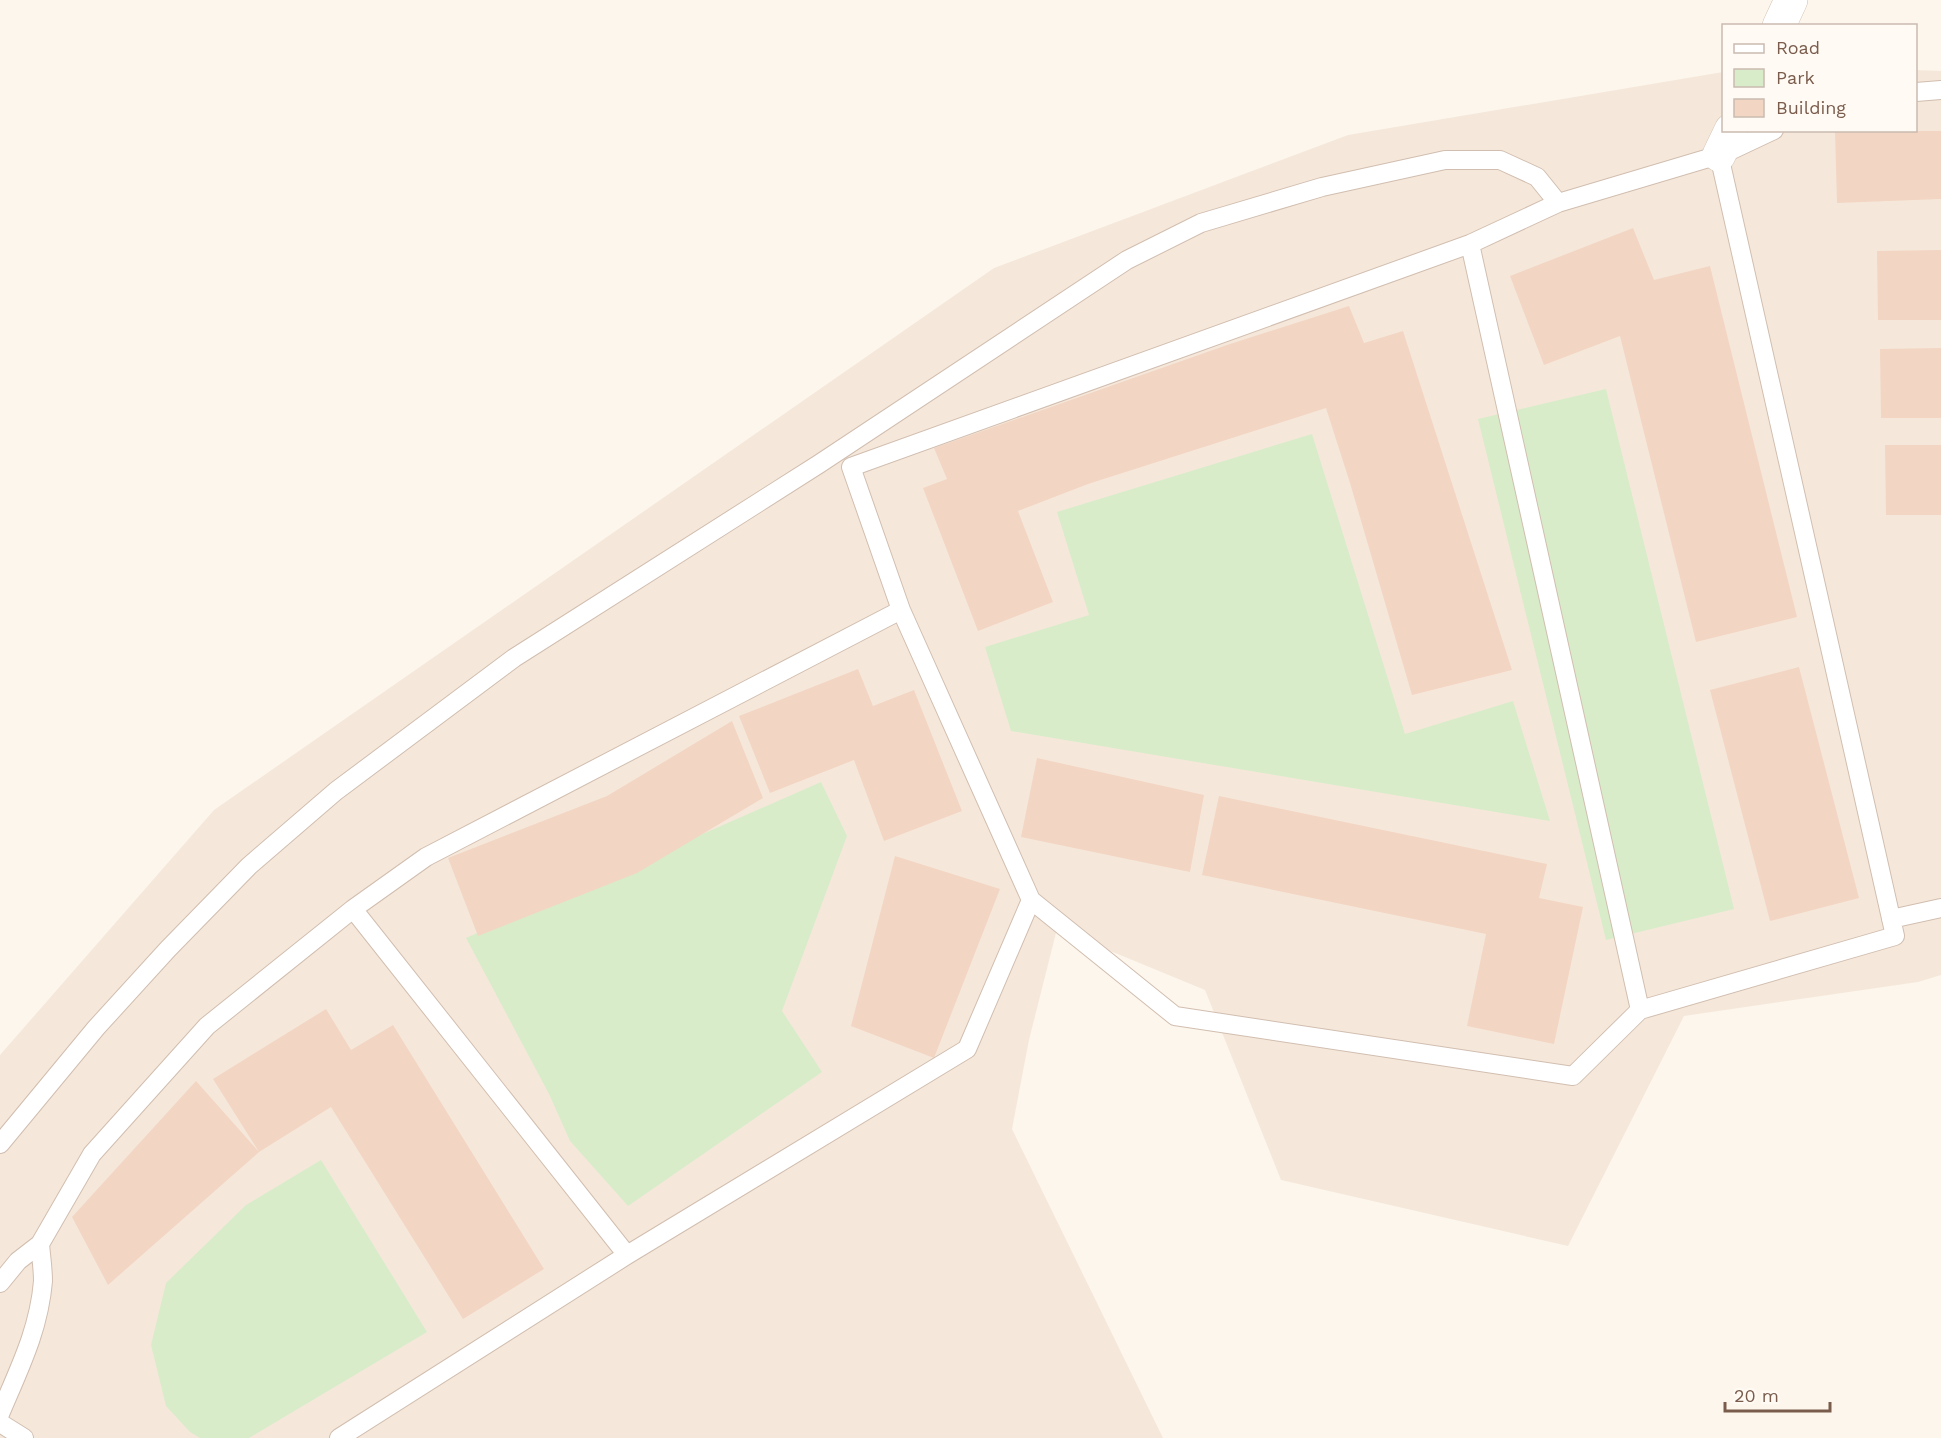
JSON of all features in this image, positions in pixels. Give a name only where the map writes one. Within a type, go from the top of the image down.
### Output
[{"type":"street","points":[[1780,24],[1791,0]]},
{"type":"lane","points":[[1917,92],[1941,90]]},
{"type":"lane","points":[[1725,143],[1895,936],[1640,1010],[1573,1076],[1175,1016],[1031,900],[901,610],[851,467],[1470,244],[1558,203],[1725,143],[1766,132]]},
{"type":"lane","points":[[0,1144],[96,1028],[168,949],[249,866],[336,791],[514,658],[829,458],[1127,260],[1201,223],[1322,187],[1445,160],[1500,160],[1537,177],[1558,203]]},
{"type":"lane","points":[[1470,244],[1640,1010]]},
{"type":"lane","points":[[0,1283],[18,1261],[40,1244],[92,1154],[207,1026],[353,909],[426,857],[901,610]]},
{"type":"lane","points":[[339,1438],[627,1255],[967,1049],[1031,900]]},
{"type":"lane","points":[[1892,919],[1941,908]]},
{"type":"lane","points":[[353,909],[627,1255]]},
{"type":"lane","points":[[8,1429],[39,1312],[43,1278],[40,1244]]},
{"type":"shaded area","points":[[1917,70],[1941,71],[1941,975],[1918,982],[1684,1016],[1568,1246],[1281,1180],[1205,990],[1057,929],[1029,1040],[1012,1129],[1163,1438],[0,1438],[0,1055],[214,810],[994,268],[1348,135],[1722,72],[1722,132],[1917,132]]},
{"type":"green space","points":[[1606,389],[1734,909],[1606,940],[1478,419]]},
{"type":"green space","points":[[1312,434],[1405,734],[1513,701],[1550,821],[1011,731],[985,647],[1089,615],[1057,512]]},
{"type":"green space","points":[[821,782],[847,836],[782,1011],[822,1072],[628,1206],[570,1141],[549,1094],[466,938]]},
{"type":"green space","points":[[321,1160],[427,1332],[249,1438],[200,1438],[190,1432],[166,1406],[151,1345],[166,1283],[246,1205]]},
{"type":"building","points":[[1941,131],[1941,199],[1837,203],[1835,132]]},
{"type":"building","points":[[1633,228],[1654,280],[1710,266],[1797,617],[1696,642],[1620,336],[1544,365],[1510,276]]},
{"type":"building","points":[[1941,250],[1941,320],[1878,320],[1877,251]]},
{"type":"building","points":[[1349,306],[1364,343],[1403,331],[1512,670],[1412,695],[1326,408],[1088,484],[1018,511],[1053,602],[978,631],[923,488],[947,479],[934,448],[1227,345]]},
{"type":"building","points":[[1941,348],[1941,418],[1881,418],[1880,349]]},
{"type":"building","points":[[1885,445],[1941,445],[1941,515],[1886,515]]},
{"type":"building","points":[[1799,667],[1859,898],[1770,921],[1710,690]]},
{"type":"building","points":[[858,669],[873,706],[914,690],[962,811],[884,841],[854,760],[770,793],[739,716]]},
{"type":"building","points":[[732,721],[763,798],[637,873],[478,936],[448,858],[607,796]]},
{"type":"building","points":[[1037,758],[1204,795],[1190,872],[1021,837]]},
{"type":"building","points":[[1219,796],[1547,864],[1539,898],[1583,907],[1554,1044],[1467,1026],[1486,934],[1202,875]]},
{"type":"building","points":[[895,856],[1000,889],[934,1058],[851,1026]]},
{"type":"building","points":[[326,1009],[351,1050],[393,1025],[544,1269],[463,1319],[331,1107],[259,1152],[213,1079]]},
{"type":"building","points":[[196,1081],[259,1152],[108,1285],[72,1217]]}]
